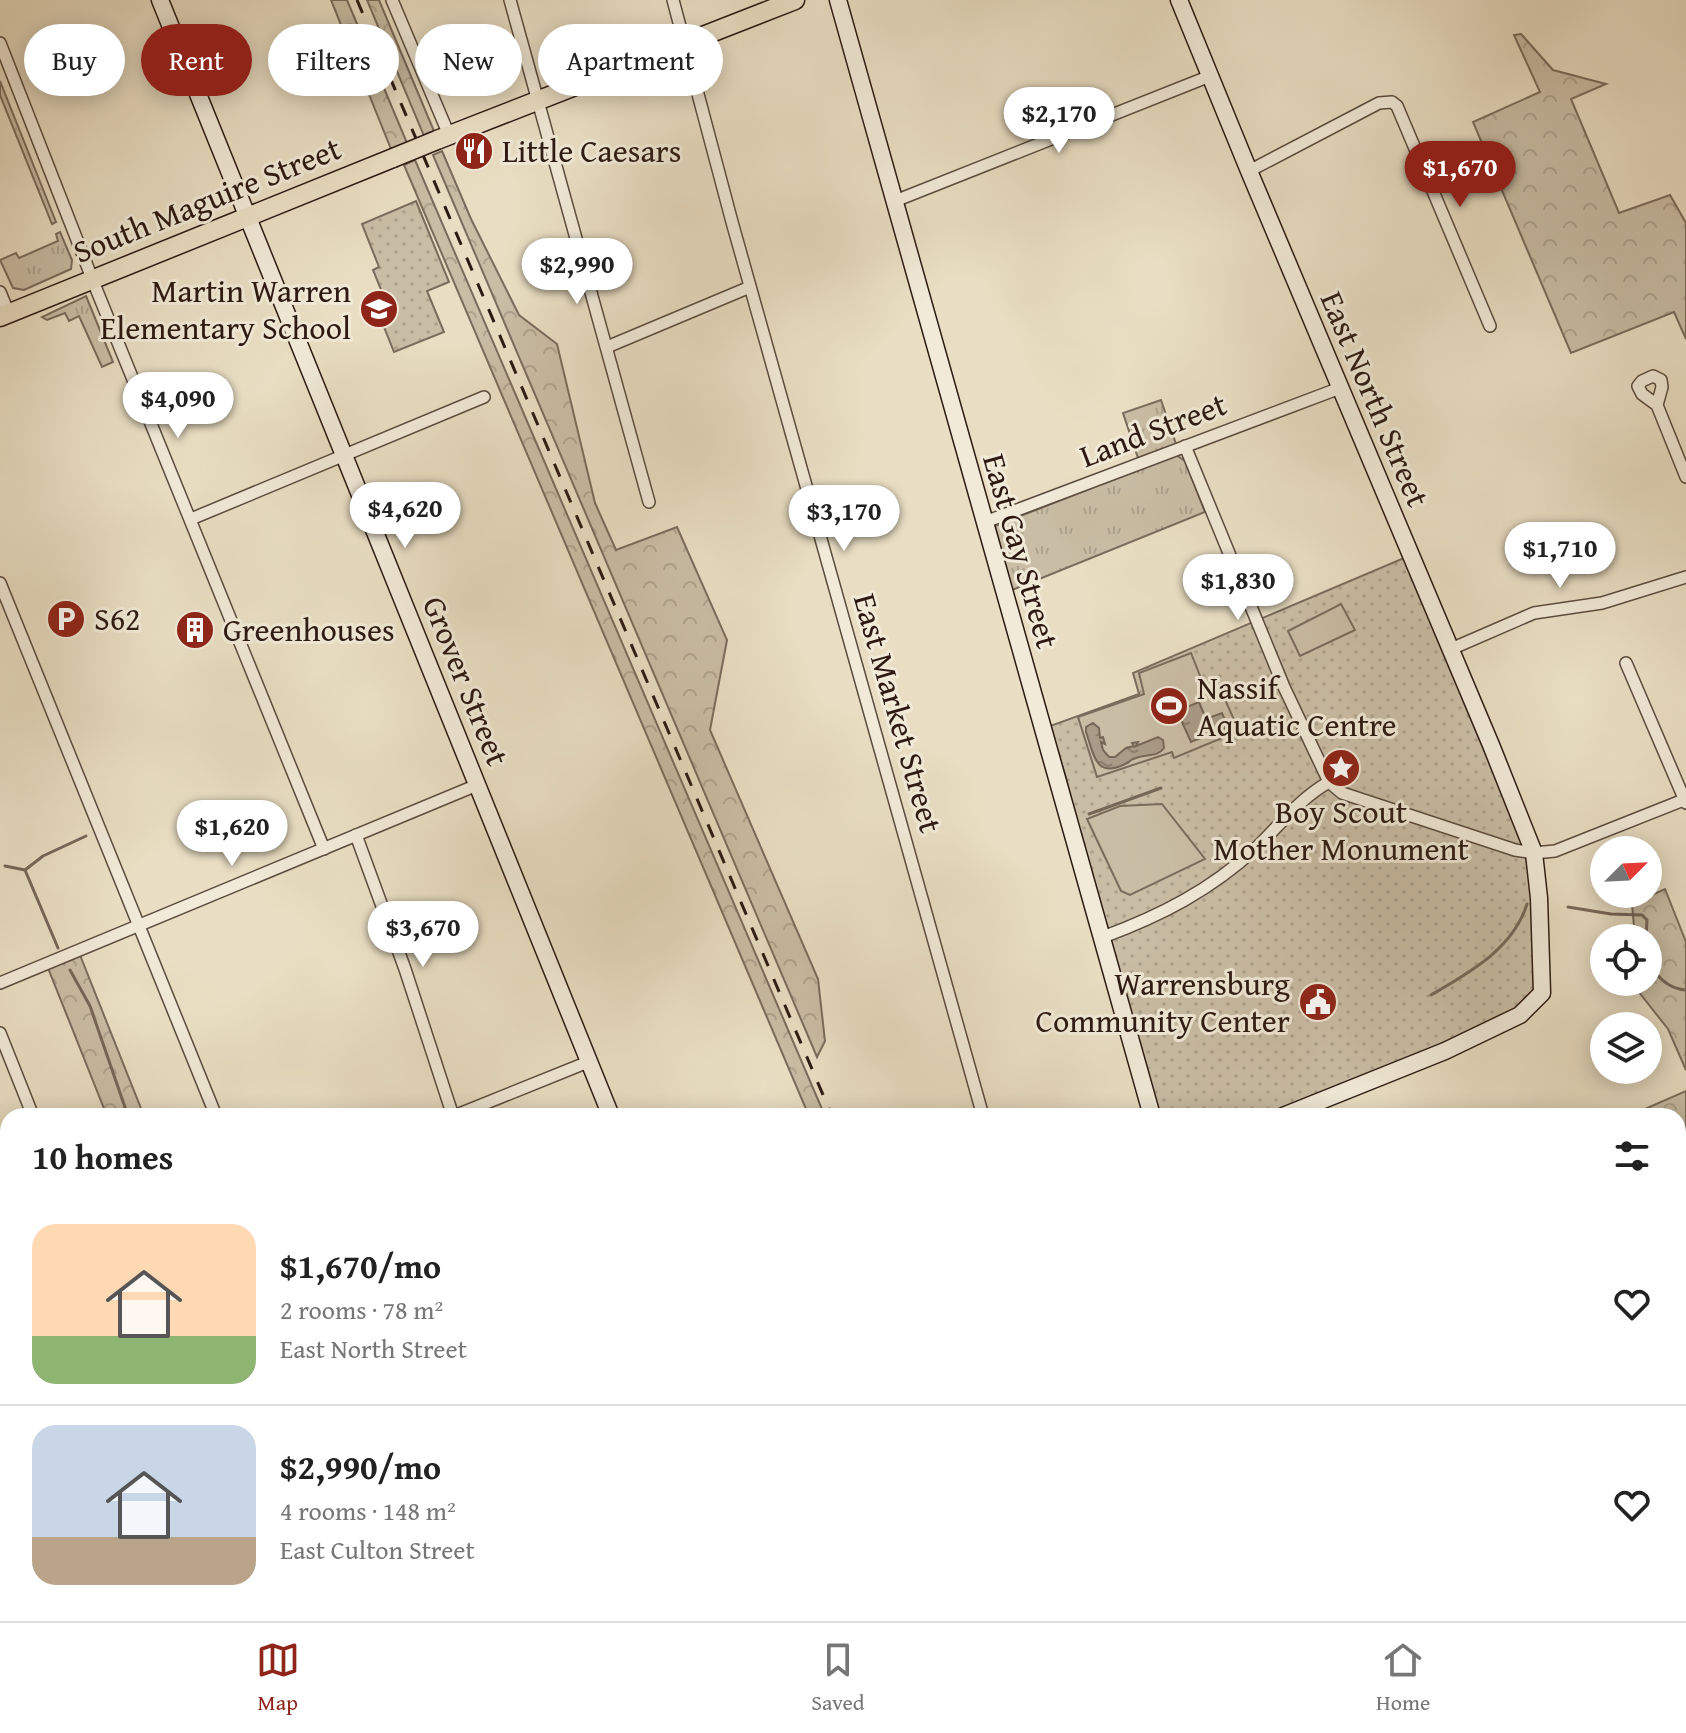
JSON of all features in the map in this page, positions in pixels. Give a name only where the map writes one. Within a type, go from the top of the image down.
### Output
[{"type":"main road","name":"South Maguire Street","points":[[723,29],[795,0]]},
{"type":"main road","name":"South Maguire Street","points":[[4,316],[551,96]]},
{"type":"street","name":"Grover Street","points":[[160,0],[608,1108]]},
{"type":"street","points":[[392,0],[443,137]]},
{"type":"street","points":[[510,0],[649,502]]},
{"type":"street","name":"East Market Street","points":[[673,0],[680,24]]},
{"type":"street","name":"East Gay Street","points":[[838,0],[1150,1108]]},
{"type":"street","name":"East North Street","points":[[1179,0],[1534,853],[1539,898],[1542,993],[1520,1015],[1445,1051],[1303,1108]]},
{"type":"street","points":[[0,43],[92,279],[324,849]]},
{"type":"street","points":[[895,201],[1210,76]]},
{"type":"street","name":"East Market Street","points":[[699,96],[981,1108]]},
{"type":"street","points":[[1249,171],[1379,103],[1392,102],[1397,106],[1490,326]]},
{"type":"street","points":[[607,347],[750,287]]},
{"type":"street","points":[[0,292],[4,316]]},
{"type":"street","name":"Land Street","points":[[985,522],[1340,388]]},
{"type":"street","points":[[191,519],[484,397]]},
{"type":"street","points":[[1657,405],[1686,477]]},
{"type":"street","points":[[1185,446],[1270,656],[1329,782],[1357,799],[1515,850],[1534,853],[1555,851],[1685,800],[1626,663]]},
{"type":"street","points":[[1451,649],[1534,613],[1602,603],[1686,577]]},
{"type":"street","points":[[0,583],[213,1108]]},
{"type":"street","points":[[1103,937],[1170,910],[1209,887],[1257,847],[1304,799],[1329,782]]},
{"type":"street","points":[[0,983],[477,785]]},
{"type":"street","points":[[356,835],[451,1108]]},
{"type":"street","points":[[0,1033],[30,1108]]},
{"type":"street","points":[[474,1108],[588,1062]]},
{"type":"green space","points":[[331,0],[347,0],[357,24],[341,24]]},
{"type":"green space","points":[[367,0],[379,0],[389,24],[377,24]]},
{"type":"green space","points":[[1521,34],[1553,70],[1606,84],[1571,99],[1619,213],[1670,195],[1686,223],[1686,339],[1674,312],[1571,353],[1473,122],[1540,92],[1514,35]]},
{"type":"green space","points":[[399,48],[415,86],[415,96],[419,96],[434,131],[424,136],[399,76]]},
{"type":"green space","points":[[0,81],[56,222],[52,224],[0,95]]},
{"type":"green space","points":[[370,96],[387,96],[407,143],[391,149]]},
{"type":"green space","points":[[442,151],[471,219],[519,315],[557,344],[595,503],[616,550],[677,527],[727,640],[710,730],[818,979],[825,1041],[817,1057],[433,155]]},
{"type":"green space","points":[[415,160],[822,1108],[806,1108],[404,165]]},
{"type":"green space","points":[[416,201],[449,282],[427,291],[444,332],[394,352],[374,302],[384,297],[373,270],[379,267],[362,224]]},
{"type":"green space","points":[[60,232],[72,260],[71,269],[24,290],[13,288],[0,260],[16,253],[19,258],[58,241],[56,234]]},
{"type":"green space","points":[[86,296],[113,362],[102,367],[79,316],[69,321],[65,313],[47,320],[42,317]]},
{"type":"green space","points":[[1161,400],[1176,444],[1138,458],[1123,413]]},
{"type":"green space","points":[[1176,455],[1185,461],[1205,512],[1012,590],[995,526]]},
{"type":"green space","points":[[1404,558],[1534,853],[1542,993],[1532,1005],[1301,1108],[1150,1108],[1050,726],[1139,694],[1133,673]]},
{"type":"green space","points":[[1341,604],[1355,630],[1300,656],[1288,631]]},
{"type":"green space","name":"Nassif Aquatic Centre","points":[[1191,653],[1206,691],[1219,686],[1239,731],[1174,758],[1172,752],[1097,777],[1078,717],[1144,694],[1139,673]]},
{"type":"green space","points":[[1162,804],[1205,859],[1130,895],[1121,891],[1087,819],[1120,806]]},
{"type":"green space","points":[[1665,889],[1686,942],[1686,1070],[1662,1021],[1662,1012],[1655,1012],[1642,996],[1662,996],[1662,924],[1634,924],[1632,908],[1662,908],[1662,890]]},
{"type":"green space","points":[[80,955],[141,1108],[104,1108],[48,968]]},
{"type":"green space","points":[[1686,1091],[1686,1108],[1647,1108]]},
{"type":"water","points":[[1199,702],[1206,719],[1222,713],[1228,727],[1191,742],[1177,711]]},
{"type":"water","points":[[1093,723],[1099,728],[1100,738],[1103,737],[1105,744],[1101,742],[1103,750],[1109,757],[1115,757],[1134,746],[1132,743],[1138,742],[1136,746],[1158,737],[1163,740],[1164,748],[1155,754],[1107,768],[1097,762],[1086,732],[1086,727]]},
{"type":"waterway","points":[[1089,814],[1161,788]]},
{"type":"waterway","points":[[58,948],[25,870],[43,856],[86,836]]},
{"type":"waterway","points":[[5,866],[25,870]]},
{"type":"waterway","points":[[1431,995],[1475,968],[1501,947],[1512,934],[1527,904]]},
{"type":"waterway","points":[[1568,907],[1642,915],[1647,924]]},
{"type":"waterway","points":[[70,970],[90,1006],[125,1108]]},
{"type":"waterway","points":[[1662,980],[1686,990]]},
{"type":"railway","points":[[357,0],[829,1108]]},
{"type":"place","name":"Little Caesars","points":[[474,151]]},
{"type":"place","name":"Martin Warren Elementary School","points":[[379,309]]},
{"type":"place","name":"S62","points":[[66,619]]},
{"type":"place","name":"Greenhouses","points":[[195,630]]},
{"type":"place","name":"Nassif Aquatic Centre","points":[[1169,706]]},
{"type":"place","name":"Boy Scout Mother Monument","points":[[1341,768]]},
{"type":"place","name":"Warrensburg Community Center","points":[[1318,1002]]}]
